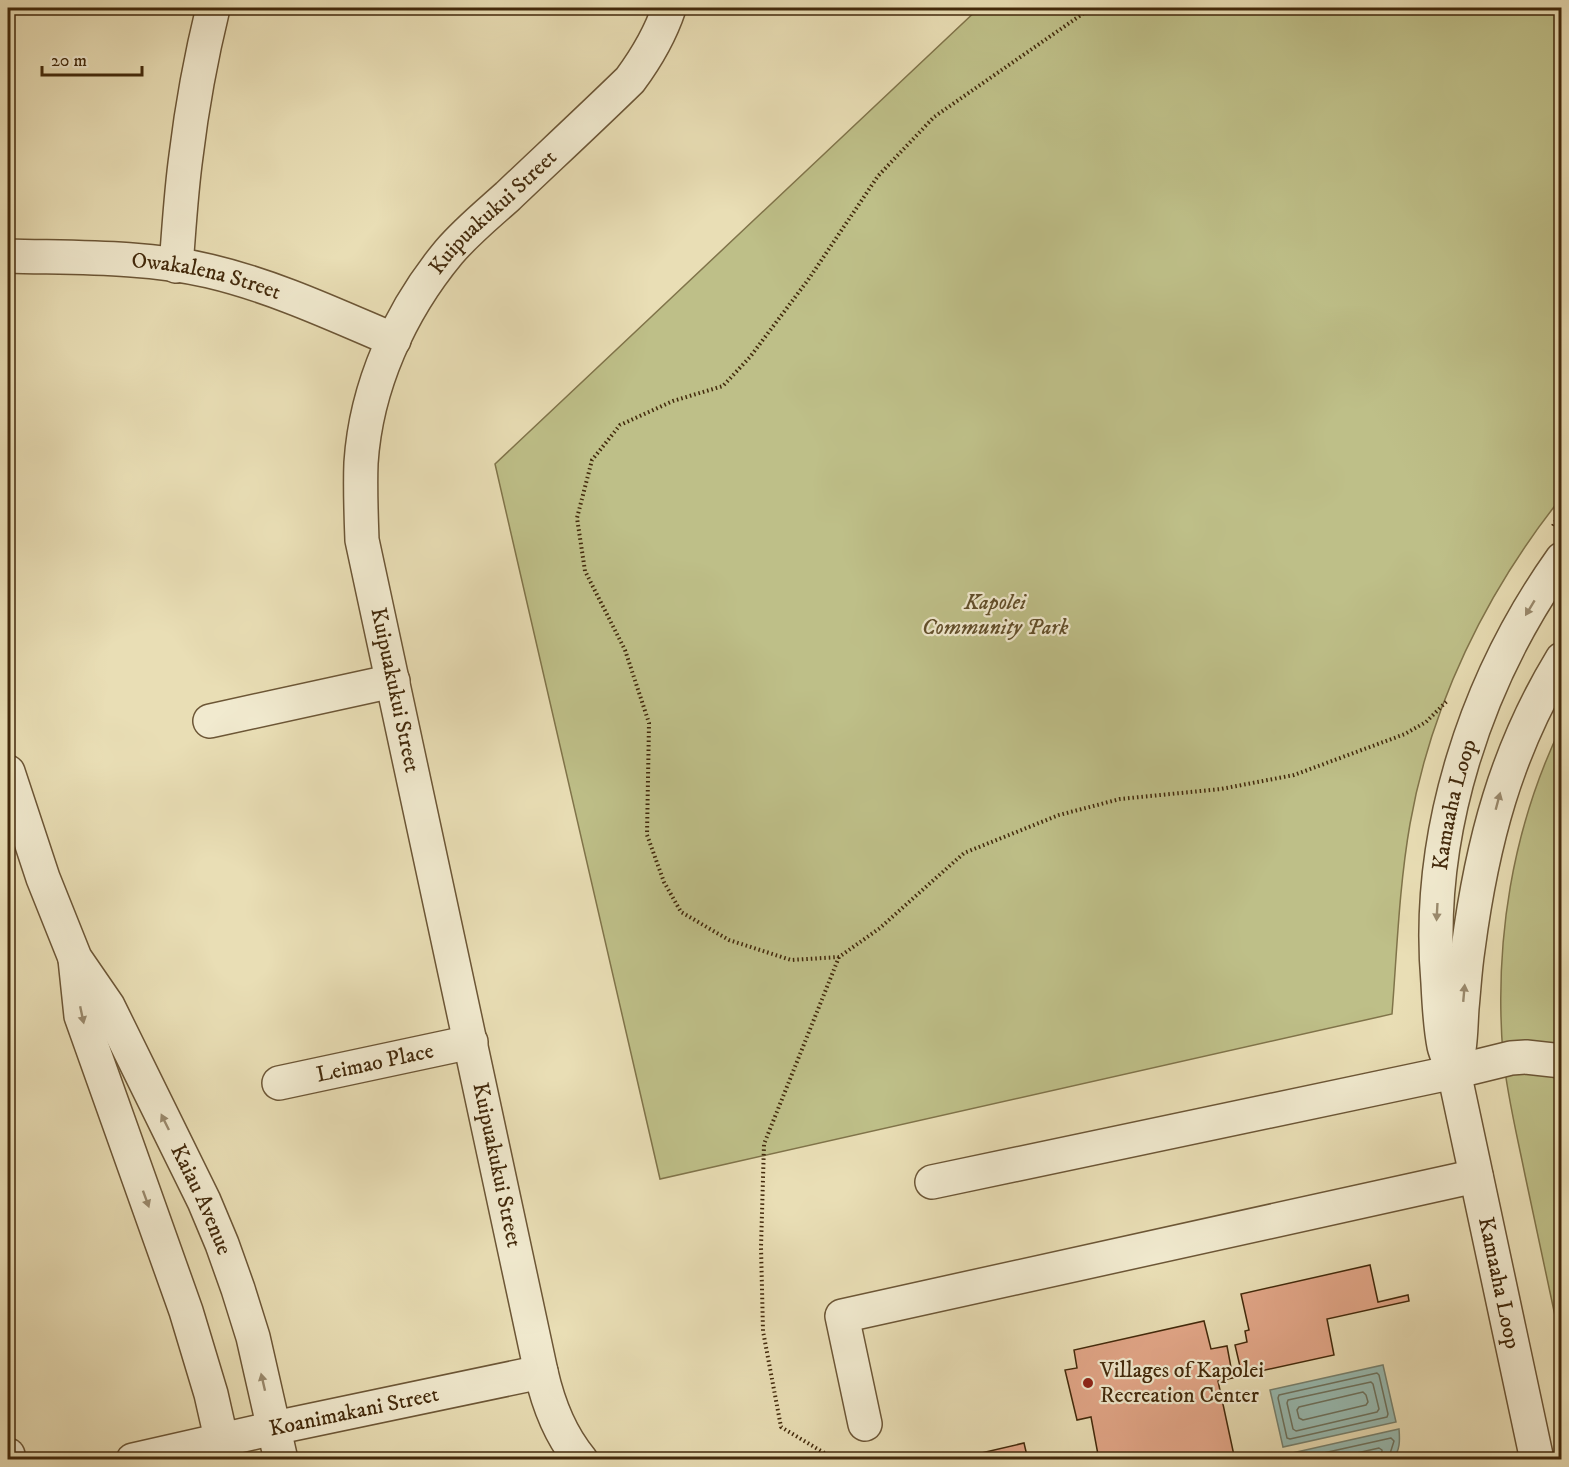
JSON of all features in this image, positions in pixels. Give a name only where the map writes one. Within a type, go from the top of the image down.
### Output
[{"type":"street","points":[[176,266],[185,159],[202,54],[213,8]]},
{"type":"street","name":"Kuipuakukui Street","points":[[581,1460],[562,1432],[552,1411],[541,1372],[362,540],[361,461],[367,422],[377,383],[409,310],[430,277],[471,229],[630,80],[654,44],[669,8]]},
{"type":"street","name":"Owakalena Street","points":[[8,256],[118,260],[206,271],[250,282],[293,297],[394,340]]},
{"type":"street","name":"Kamaaha Loop","points":[[1537,1460],[1454,1072],[1444,1047],[1435,948],[1438,889],[1446,830],[1460,773],[1478,717],[1497,670],[1519,626],[1545,582],[1562,559]]},
{"type":"street","name":"Kamaaha Loop","points":[[1454,1072],[1460,1042],[1467,952],[1485,846],[1501,790],[1521,737],[1546,685],[1562,659]]},
{"type":"street","points":[[210,721],[393,681]]},
{"type":"street","name":"Kaiau Avenue","points":[[8,772],[43,878],[75,957],[108,1006],[204,1201],[222,1244],[253,1337],[281,1460]]},
{"type":"street","name":"Kaiau Avenue","points":[[75,957],[81,1016],[186,1311],[211,1394],[224,1449]]},
{"type":"street","name":"Leimao Place","points":[[279,1083],[471,1042]]},
{"type":"street","points":[[932,1182],[1454,1072],[1510,1058],[1526,1057],[1562,1061]]},
{"type":"street","points":[[865,1424],[842,1316],[1476,1176]]},
{"type":"street","name":"Koanimakani Street","points":[[133,1460],[224,1449],[274,1428],[541,1372]]},
{"type":"path","points":[[1090,8],[934,117],[879,176],[808,280],[750,357],[723,386],[672,401],[620,425],[592,460],[577,518],[585,571],[625,650],[649,723],[647,835],[664,882],[681,912],[729,940],[791,960],[839,957],[880,928],[964,853],[1059,815],[1120,799],[1221,789],[1294,775],[1405,734]]},
{"type":"path","points":[[836,1460],[781,1427],[763,1331],[761,1247],[764,1144],[839,957]]},
{"type":"green space","name":"Kapolei Community Park","points":[[979,8],[1561,8],[1561,498],[1534,534],[1486,611],[1447,693],[1432,736],[1419,780],[1406,848],[1392,1014],[660,1179],[495,464]]},
{"type":"green space","points":[[1561,727],[1561,1344],[1510,1100],[1503,1055],[1501,970],[1504,928],[1519,846],[1530,805]]},
{"type":"water","points":[[1383,1365],[1396,1422],[1283,1447],[1270,1390]]},
{"type":"water","points":[[1399,1429],[1399,1445],[1393,1459],[1284,1459],[1283,1455]]},
{"type":"building","points":[[1370,1265],[1378,1302],[1408,1295],[1409,1301],[1327,1319],[1334,1355],[1242,1375],[1235,1345],[1247,1342],[1245,1331],[1249,1330],[1241,1294]]},
{"type":"building","points":[[1204,1321],[1211,1349],[1227,1346],[1233,1378],[1218,1381],[1235,1460],[1099,1460],[1091,1417],[1077,1420],[1065,1370],[1077,1368],[1074,1350]]},
{"type":"building","points":[[1024,1443],[1028,1460],[951,1460]]},
{"type":"place","name":"Villages of Kapolei Recreation Center","points":[[1088,1383]]}]
